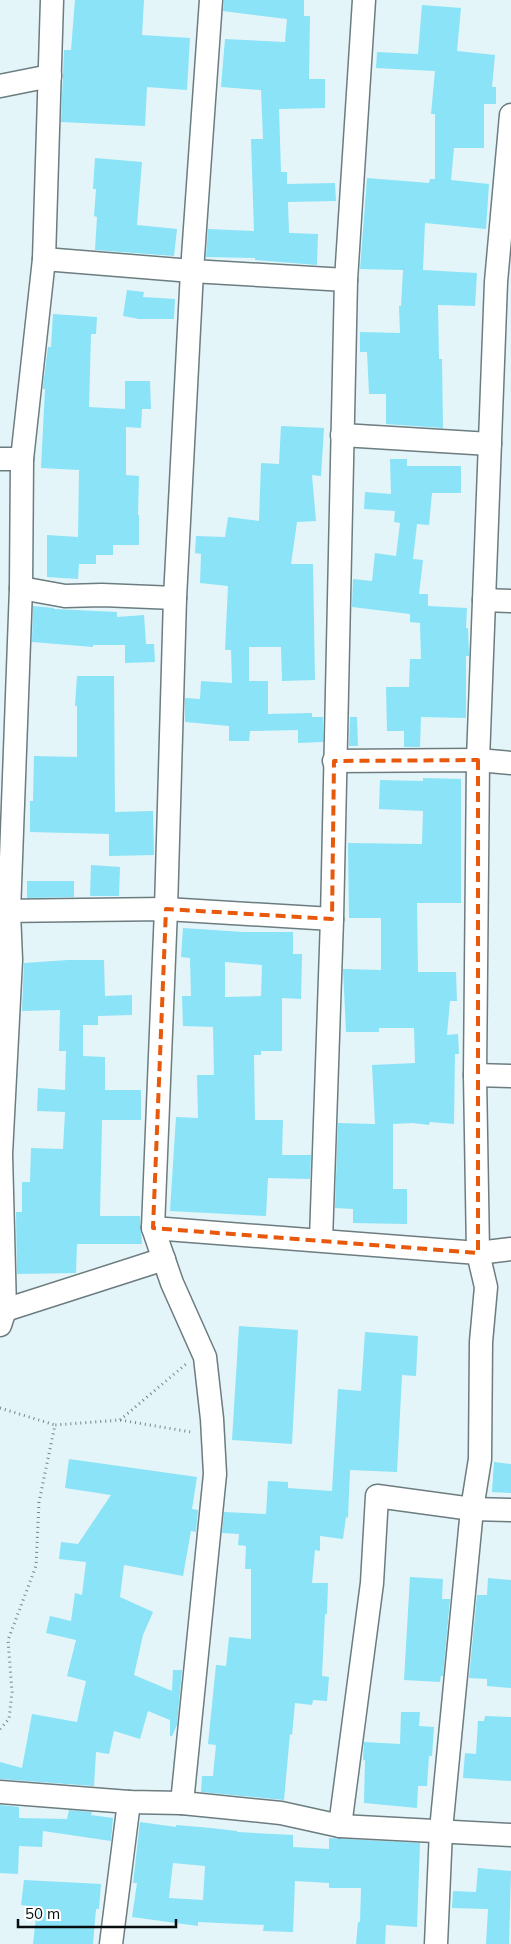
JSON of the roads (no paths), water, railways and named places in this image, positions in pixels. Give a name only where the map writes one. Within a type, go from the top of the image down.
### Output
[{"type":"street","points":[[52,0],[44,259],[22,459],[21,588],[5,911],[10,960],[1,1154],[2,1315],[164,1259]]},
{"type":"street","points":[[182,1804],[215,1474],[205,1357],[186,1318],[153,1228],[166,909],[174,598],[192,271],[211,0]]},
{"type":"street","points":[[321,1240],[332,919],[346,280],[364,0]]},
{"type":"street","points":[[0,86],[50,76]]},
{"type":"street","points":[[436,1944],[441,1830],[472,1509],[480,1459],[481,1342],[486,1287],[478,1253],[475,1075],[478,760],[490,444],[504,283],[511,115]]},
{"type":"street","points":[[44,259],[192,271],[346,280]]},
{"type":"street","points":[[342,435],[490,444]]},
{"type":"street","points":[[0,458],[22,459]]},
{"type":"street","points":[[21,588],[65,596],[102,595],[174,598]]},
{"type":"street","points":[[484,600],[511,602]]},
{"type":"street","points":[[334,761],[478,760],[511,763]]},
{"type":"street","points":[[5,911],[166,909],[332,919]]},
{"type":"street","points":[[475,1075],[511,1076]]},
{"type":"street","points":[[153,1228],[478,1253],[511,1249]]},
{"type":"street","points":[[340,1826],[372,1582],[377,1496],[472,1509],[511,1510]]},
{"type":"street","points":[[0,1792],[128,1802],[182,1804],[281,1813],[340,1826],[511,1835]]},
{"type":"street","points":[[111,1944],[128,1802]]}]
